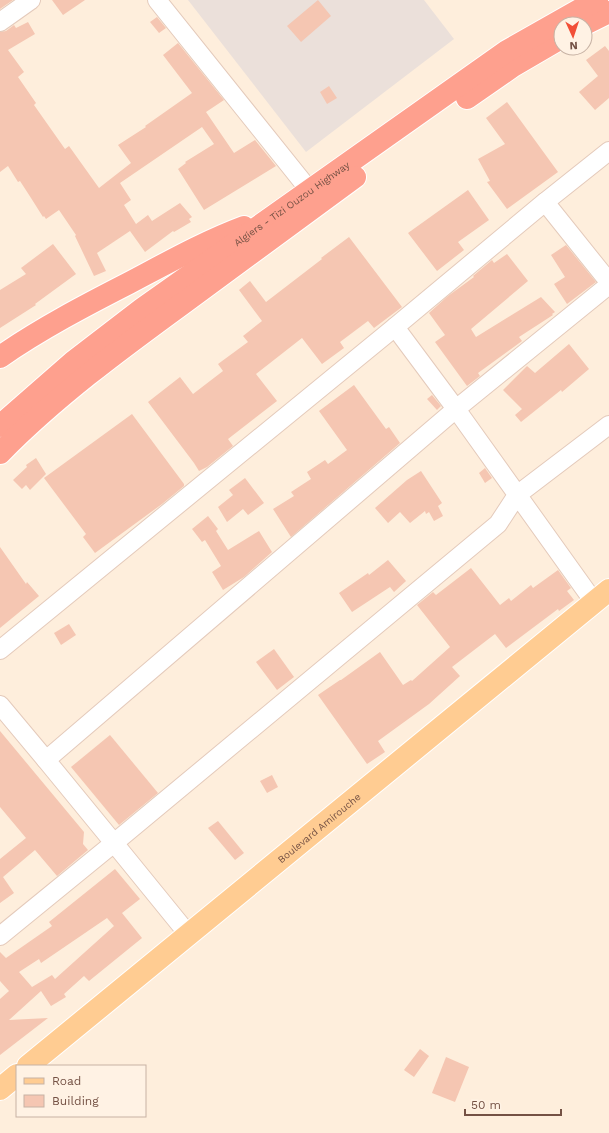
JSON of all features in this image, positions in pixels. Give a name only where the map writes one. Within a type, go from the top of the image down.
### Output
[{"type":"highway","name":"Algiers - Tizi Ouzou Highway","points":[[0,426],[73,362],[142,309],[507,51],[597,0]]},
{"type":"highway","points":[[593,20],[609,12]]},
{"type":"highway","name":"Algiers - Tizi Ouzou Highway","points":[[0,453],[48,408],[124,346],[404,141],[513,66],[553,43]]},
{"type":"highway","points":[[0,357],[17,345],[100,298],[220,236],[279,213]]},
{"type":"main road","name":"Boulevard Amirouche","points":[[29,1065],[601,596]]},
{"type":"main road","points":[[0,1089],[16,1076]]},
{"type":"street","points":[[0,22],[31,0]]},
{"type":"street","points":[[157,0],[310,191]]},
{"type":"street","points":[[0,650],[609,151]]},
{"type":"street","points":[[46,760],[456,409],[609,284],[545,202]]},
{"type":"street","points":[[395,327],[456,409],[517,496],[601,596]]},
{"type":"street","points":[[0,936],[498,524],[517,496],[609,425]]},
{"type":"street","points":[[0,705],[188,934]]},
{"type":"shaded area","points":[[188,0],[424,0],[454,39],[306,152]]},
{"type":"building","points":[[0,0],[13,0],[0,9]]},
{"type":"building","points":[[52,0],[85,0],[63,15]]},
{"type":"building","points":[[318,0],[331,16],[301,42],[287,26]]},
{"type":"building","points":[[157,17],[166,28],[159,33],[150,22]]},
{"type":"building","points":[[28,22],[35,34],[8,50],[24,72],[18,77],[36,103],[34,105],[65,149],[69,146],[99,188],[131,163],[118,145],[146,127],[145,126],[192,93],[163,55],[178,43],[224,100],[206,112],[234,153],[255,140],[276,166],[204,210],[178,169],[186,163],[185,162],[214,144],[202,127],[120,183],[131,200],[124,205],[136,224],[148,215],[152,221],[180,203],[192,217],[189,219],[191,222],[174,232],[173,231],[145,252],[130,231],[97,253],[106,271],[94,276],[75,236],[76,235],[59,210],[46,219],[44,216],[43,217],[20,181],[18,182],[8,166],[0,172],[0,32],[6,31],[14,25],[16,28]]},
{"type":"building","points":[[605,46],[609,51],[609,98],[595,110],[579,92],[598,76],[586,60]]},
{"type":"building","points":[[329,86],[337,98],[327,104],[320,92]]},
{"type":"building","points":[[507,102],[558,172],[507,209],[487,182],[490,181],[478,159],[505,144],[486,118]]},
{"type":"building","points":[[468,190],[489,220],[458,242],[464,250],[437,271],[408,233]]},
{"type":"building","points":[[349,237],[402,307],[374,328],[368,321],[340,342],[344,348],[322,364],[302,338],[256,374],[277,401],[228,439],[233,446],[207,467],[199,471],[148,402],[180,377],[193,394],[223,371],[218,364],[248,342],[243,336],[262,321],[239,290],[250,281],[266,302]]},
{"type":"building","points":[[53,244],[76,274],[35,304],[36,305],[0,328],[0,290],[26,274],[21,268]]},
{"type":"building","points":[[566,245],[596,282],[567,304],[554,284],[565,277],[551,255]]},
{"type":"building","points":[[507,254],[528,281],[471,329],[476,337],[541,297],[555,312],[552,314],[553,315],[519,337],[522,341],[478,373],[480,376],[467,386],[435,342],[445,335],[429,313],[448,296],[474,277],[473,276],[492,260],[494,263]]},
{"type":"building","points":[[569,344],[589,369],[562,392],[561,390],[521,422],[515,415],[522,409],[503,390],[527,366],[535,373]]},
{"type":"building","points":[[354,385],[386,429],[389,427],[400,443],[291,537],[273,509],[294,496],[291,492],[311,479],[307,472],[325,460],[328,464],[347,450],[319,411]]},
{"type":"building","points":[[432,395],[441,406],[437,410],[427,399]]},
{"type":"building","points":[[132,414],[184,486],[95,553],[83,537],[86,534],[44,478]]},
{"type":"building","points":[[36,458],[46,474],[30,490],[26,485],[22,489],[13,480],[27,467],[26,465]]},
{"type":"building","points":[[485,468],[492,478],[485,483],[479,473]]},
{"type":"building","points":[[421,471],[442,503],[438,506],[443,516],[434,521],[429,512],[426,514],[425,511],[410,523],[400,512],[388,523],[375,508],[407,480]]},
{"type":"building","points":[[245,478],[264,503],[248,515],[243,509],[227,522],[218,507],[233,495],[229,490]]},
{"type":"building","points":[[208,516],[218,529],[216,531],[228,550],[259,531],[272,552],[244,577],[223,590],[212,572],[221,566],[205,540],[202,542],[192,529]]},
{"type":"building","points":[[0,547],[26,584],[27,582],[39,596],[0,628]]},
{"type":"building","points":[[388,560],[406,581],[394,592],[390,587],[352,612],[339,593],[368,573],[369,575]]},
{"type":"building","points":[[471,568],[500,605],[509,598],[511,601],[531,585],[533,588],[558,570],[571,588],[567,591],[574,600],[559,611],[558,609],[506,648],[495,634],[452,667],[460,676],[429,704],[378,741],[385,752],[367,764],[318,695],[380,652],[403,685],[411,680],[412,681],[450,647],[417,605],[433,592],[436,595]]},
{"type":"building","points":[[69,624],[76,635],[61,645],[54,633]]},
{"type":"building","points":[[274,649],[294,677],[277,690],[256,662]]},
{"type":"building","points":[[0,731],[84,832],[83,844],[88,850],[57,876],[35,850],[3,877],[14,893],[0,903],[0,859],[26,838],[0,807]]},
{"type":"building","points":[[110,735],[158,793],[119,825],[71,767]]},
{"type":"building","points":[[272,775],[278,787],[267,793],[260,781]]},
{"type":"building","points":[[218,821],[244,853],[235,860],[208,828]]},
{"type":"building","points":[[115,869],[140,899],[122,913],[142,938],[89,981],[84,976],[64,994],[66,997],[51,1006],[41,991],[9,1020],[48,1018],[0,1055],[0,999],[9,991],[0,981],[0,952],[6,958],[52,926],[49,922]],"holes":[[[107,918],[114,926],[55,979],[52,975],[32,987],[19,972],[39,959],[41,963]]]},
{"type":"building","points":[[420,1049],[429,1056],[414,1077],[404,1070]]},
{"type":"building","points":[[446,1057],[469,1067],[455,1102],[432,1093]]}]
